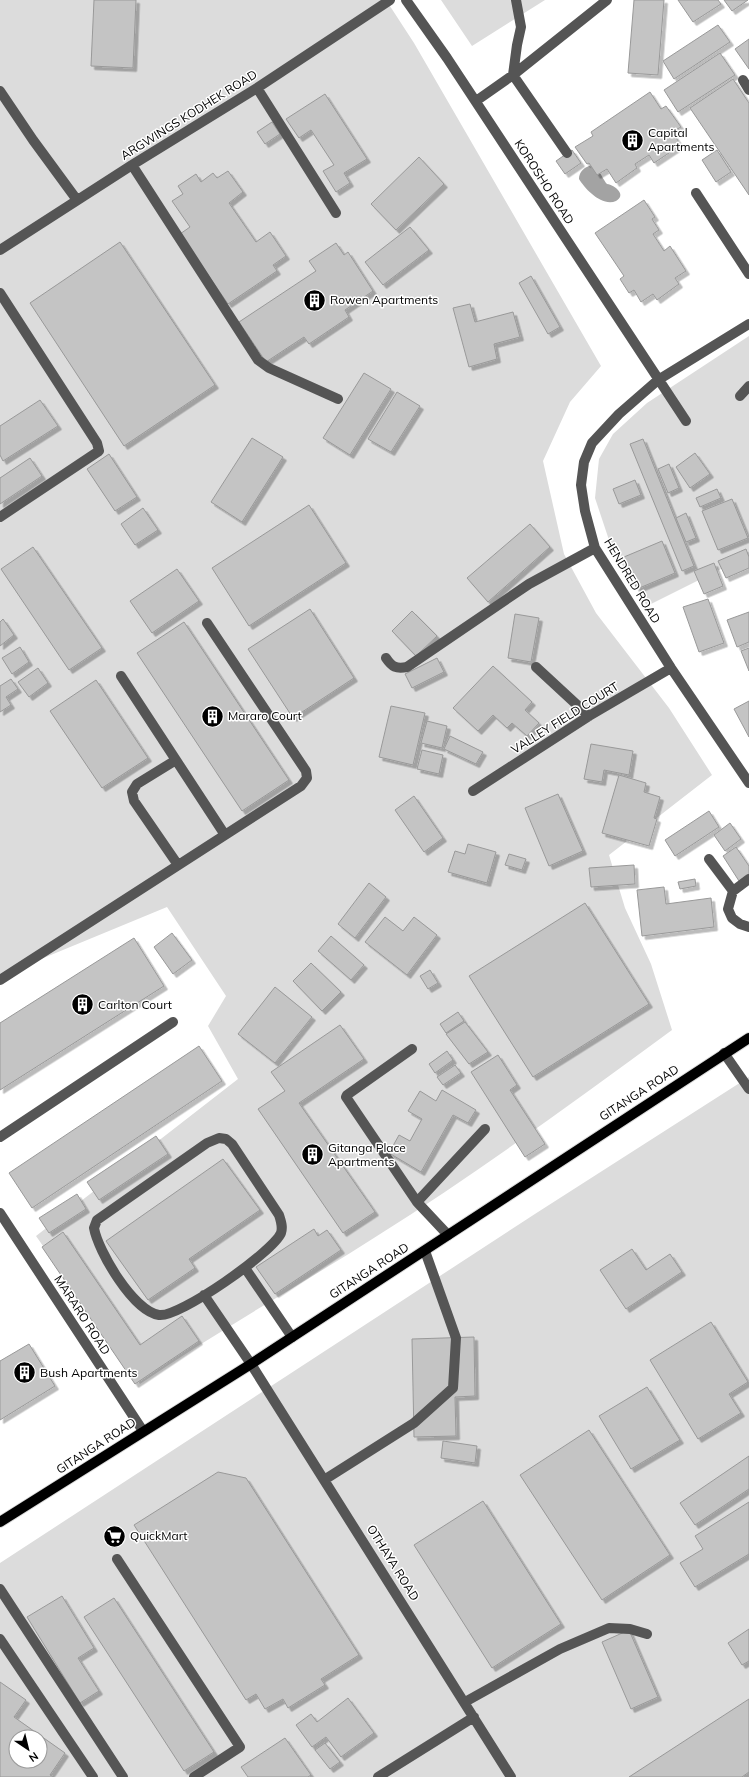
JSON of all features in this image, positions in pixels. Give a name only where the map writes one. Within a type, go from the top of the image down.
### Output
[{"type":"main road","name":"GITANGA ROAD","points":[[0,1522],[251,1364],[749,1038]]},
{"type":"street","name":"ARGWINGS KODHEK ROAD","points":[[0,250],[132,165],[257,88],[390,0]]},
{"type":"street","name":"KOROSHO ROAD","points":[[406,0],[476,101],[686,421]]},
{"type":"street","points":[[516,0],[521,27],[513,76],[567,153]]},
{"type":"street","points":[[476,101],[513,76],[607,0]]},
{"type":"street","points":[[743,80],[749,90]]},
{"type":"street","points":[[257,88],[336,213]]},
{"type":"street","points":[[0,91],[33,140],[77,200]]},
{"type":"street","points":[[132,165],[258,360],[269,368],[338,398]]},
{"type":"street","points":[[696,193],[749,274]]},
{"type":"street","points":[[0,293],[96,443],[99,451],[0,517]]},
{"type":"street","name":"HENDRED ROAD","points":[[749,324],[658,380],[619,414],[592,443],[584,462],[581,485],[585,511],[595,548],[671,668],[749,783]]},
{"type":"street","points":[[740,396],[749,386]]},
{"type":"street","points":[[386,658],[392,666],[399,668],[407,667],[529,584],[595,548]]},
{"type":"street","points":[[0,980],[301,786],[306,778],[306,771],[207,622]]},
{"type":"street","points":[[536,667],[589,716]]},
{"type":"street","name":"VALLEY FIELD COURT","points":[[474,791],[589,716],[671,668]]},
{"type":"street","points":[[121,676],[225,835]]},
{"type":"street","points":[[176,760],[137,784],[132,792],[134,801],[178,865]]},
{"type":"street","points":[[709,859],[733,892]]},
{"type":"street","points":[[749,879],[733,892],[728,909],[732,918],[740,924],[749,927]]},
{"type":"street","points":[[0,1137],[173,1022]]},
{"type":"street","points":[[412,1049],[347,1094],[346,1097],[417,1202],[448,1235]]},
{"type":"street","points":[[724,1053],[749,1089]]},
{"type":"street","points":[[417,1202],[485,1130]]},
{"type":"street","points":[[219,1138],[226,1139],[232,1144],[279,1215],[282,1225],[281,1232],[273,1243],[245,1268],[204,1295],[172,1313],[160,1315],[142,1307],[131,1297],[100,1249],[94,1228],[97,1220],[207,1143],[219,1138]]},
{"type":"street","name":"MARARO ROAD","points":[[0,1213],[143,1431]]},
{"type":"street","points":[[324,1480],[414,1423],[453,1388],[456,1338],[425,1250]]},
{"type":"street","points":[[245,1268],[292,1337]]},
{"type":"street","name":"OTHAYA ROAD","points":[[204,1295],[251,1364],[511,1777]]},
{"type":"street","points":[[117,1559],[240,1747],[194,1777]]},
{"type":"street","points":[[0,1589],[123,1777]]},
{"type":"street","points":[[465,1702],[560,1649],[609,1628],[630,1629],[647,1634]]},
{"type":"street","points":[[0,1639],[93,1777]]},
{"type":"street","points":[[378,1777],[474,1717]]},
{"type":"shaded area","points":[[0,0],[386,0],[414,43],[601,366],[570,402],[543,461],[564,554],[596,613],[669,708],[712,775],[609,855],[625,908],[651,964],[672,1030],[526,1136],[415,1212],[348,1255],[169,1364],[140,1384],[36,1236],[238,1079],[208,1026],[226,996],[167,907],[0,976]]},
{"type":"shaded area","points":[[441,0],[545,0],[472,46]]},
{"type":"shaded area","points":[[589,166],[596,168],[607,184],[613,186],[619,191],[619,199],[616,201],[605,202],[594,196],[585,188],[579,177],[582,171]]},
{"type":"shaded area","points":[[749,336],[749,555],[647,606],[611,546],[595,498],[599,459],[613,434],[647,403]]},
{"type":"shaded area","points":[[749,1077],[749,1777],[0,1777],[0,1563],[538,1212]]},
{"type":"building","points":[[94,0],[136,0],[133,68],[91,66]]},
{"type":"building","points":[[634,0],[664,0],[658,75],[628,73]]},
{"type":"building","points":[[678,0],[718,0],[721,4],[693,22]]},
{"type":"building","points":[[724,0],[748,0],[732,11]]},
{"type":"building","points":[[718,25],[730,42],[674,79],[663,61]]},
{"type":"building","points":[[749,39],[749,69],[735,49]]},
{"type":"building","points":[[720,53],[735,75],[678,112],[664,90]]},
{"type":"building","points":[[733,79],[749,103],[749,195],[690,108]]},
{"type":"building","name":"Capital Apartments","points":[[650,92],[661,109],[666,106],[681,127],[672,132],[681,145],[654,163],[649,155],[635,164],[637,168],[616,183],[607,169],[597,175],[575,147],[593,136],[591,132]]},
{"type":"building","points":[[325,94],[367,159],[344,173],[350,183],[336,192],[323,171],[334,165],[311,130],[299,138],[286,119]]},
{"type":"building","points":[[272,122],[280,134],[265,144],[257,132]]},
{"type":"building","points":[[572,150],[581,163],[565,174],[556,161]]},
{"type":"building","points":[[717,150],[731,172],[716,182],[702,160]]},
{"type":"building","points":[[419,157],[444,184],[396,230],[371,204]]},
{"type":"building","points":[[228,171],[243,192],[229,203],[256,242],[270,232],[286,256],[273,265],[277,271],[228,304],[180,234],[190,227],[172,201],[183,194],[178,186],[196,174],[201,182],[213,173],[217,178]]},
{"type":"building","points":[[644,200],[655,217],[652,219],[659,230],[653,234],[664,251],[670,246],[686,271],[675,278],[679,284],[657,300],[653,294],[641,302],[634,290],[629,293],[620,279],[624,276],[595,233]]},
{"type":"building","points":[[410,227],[429,250],[383,285],[365,262]]},
{"type":"building","points":[[120,242],[215,385],[124,446],[30,303]]},
{"type":"building","name":"Rowen Apartments","points":[[336,243],[344,255],[348,252],[373,291],[345,310],[349,317],[309,344],[304,337],[266,362],[239,322],[316,271],[309,261]]},
{"type":"building","points":[[531,276],[560,327],[548,334],[519,283]]},
{"type":"building","points":[[470,304],[475,322],[513,312],[520,337],[494,344],[497,359],[469,367],[453,308]]},
{"type":"building","points":[[364,373],[391,389],[350,455],[323,438]]},
{"type":"building","points":[[397,392],[420,406],[391,452],[368,439]]},
{"type":"building","points":[[40,400],[58,426],[3,461],[0,455],[0,426]]},
{"type":"building","points":[[252,438],[283,457],[242,522],[211,502]]},
{"type":"building","points":[[643,439],[694,566],[682,571],[630,444]]},
{"type":"building","points":[[695,453],[710,474],[690,488],[676,467]]},
{"type":"building","points":[[109,454],[137,497],[115,511],[87,469]]},
{"type":"building","points":[[30,458],[42,476],[0,504],[0,478]]},
{"type":"building","points":[[669,464],[679,488],[668,493],[658,469]]},
{"type":"building","points":[[635,480],[641,495],[619,504],[613,489]]},
{"type":"building","points":[[717,489],[721,498],[700,507],[696,498]]},
{"type":"building","points":[[732,499],[748,538],[718,550],[702,511]]},
{"type":"building","points":[[309,505],[346,563],[249,626],[212,568]]},
{"type":"building","points":[[143,508],[158,530],[135,545],[121,524]]},
{"type":"building","points":[[686,513],[696,538],[686,542],[676,518]]},
{"type":"building","points":[[530,524],[550,547],[488,602],[467,578]]},
{"type":"building","points":[[662,541],[675,573],[637,589],[624,557]]},
{"type":"building","points":[[33,547],[102,648],[69,670],[1,569]]},
{"type":"building","points":[[746,549],[749,557],[749,568],[726,578],[718,561]]},
{"type":"building","points":[[714,563],[723,586],[704,594],[694,571]]},
{"type":"building","points":[[177,569],[199,601],[152,633],[130,601]]},
{"type":"building","points":[[708,599],[724,643],[699,652],[683,607]]},
{"type":"building","points":[[310,609],[354,678],[293,718],[248,649]]},
{"type":"building","points":[[412,611],[437,636],[416,656],[392,631]]},
{"type":"building","points":[[749,612],[749,642],[737,647],[727,620]]},
{"type":"building","points":[[515,614],[539,618],[531,662],[508,658]]},
{"type":"building","points":[[3,619],[14,635],[0,646],[0,622]]},
{"type":"building","name":"Mararo Court","points":[[184,622],[289,780],[242,811],[137,653]]},
{"type":"building","points":[[20,647],[29,662],[12,674],[2,658]]},
{"type":"building","points":[[749,648],[749,671],[741,651]]},
{"type":"building","points":[[437,658],[444,672],[412,688],[405,674]]},
{"type":"building","points":[[493,666],[532,702],[525,710],[539,723],[527,736],[512,723],[507,728],[493,715],[478,731],[453,708]]},
{"type":"building","points":[[38,668],[48,683],[29,697],[18,682]]},
{"type":"building","points":[[11,679],[18,689],[6,697],[11,705],[0,712],[0,686]]},
{"type":"building","points":[[96,680],[148,758],[102,788],[50,711]]},
{"type":"building","points":[[749,701],[749,737],[734,709]]},
{"type":"building","points":[[391,706],[425,713],[413,765],[379,757]]},
{"type":"building","points":[[427,721],[447,726],[442,748],[421,743]]},
{"type":"building","points":[[450,736],[483,752],[476,764],[444,749]]},
{"type":"building","points":[[591,744],[633,751],[629,775],[604,770],[602,782],[584,779]]},
{"type":"building","points":[[422,750],[443,755],[439,774],[417,769]]},
{"type":"building","points":[[619,775],[646,783],[644,792],[660,797],[654,818],[657,819],[649,846],[602,833]]},
{"type":"building","points":[[558,794],[583,851],[549,866],[525,808]]},
{"type":"building","points":[[414,796],[443,838],[424,852],[395,810]]},
{"type":"building","points":[[709,811],[719,827],[675,856],[665,840]]},
{"type":"building","points":[[730,823],[741,839],[725,851],[714,835]]},
{"type":"building","points":[[468,844],[496,852],[487,883],[448,872],[455,851],[465,854]]},
{"type":"building","points":[[736,847],[749,866],[749,874],[739,881],[723,856]]},
{"type":"building","points":[[509,854],[526,859],[522,870],[505,865]]},
{"type":"building","points":[[634,865],[635,884],[591,887],[589,868]]},
{"type":"building","points":[[695,879],[696,886],[680,889],[678,882]]},
{"type":"building","points":[[369,883],[386,897],[355,938],[338,924]]},
{"type":"building","points":[[664,887],[666,904],[711,898],[714,927],[642,936],[637,890]]},
{"type":"building","points":[[585,903],[649,1004],[533,1077],[469,976]]},
{"type":"building","points":[[385,917],[403,931],[414,917],[437,935],[407,975],[365,942]]},
{"type":"building","points":[[172,933],[192,960],[173,974],[154,947]]},
{"type":"building","points":[[331,936],[364,965],[351,980],[318,951]]},
{"type":"building","name":"Carlton Court","points":[[134,938],[164,986],[0,1090],[0,1023]]},
{"type":"building","points":[[311,963],[341,992],[322,1011],[293,981]]},
{"type":"building","points":[[430,970],[438,983],[428,989],[420,976]]},
{"type":"building","points":[[275,987],[312,1017],[275,1063],[238,1034]]},
{"type":"building","points":[[458,1012],[464,1021],[446,1033],[440,1024]]},
{"type":"building","points":[[465,1022],[488,1052],[469,1064],[446,1034]]},
{"type":"building","name":"Gitanga Place Apartments","points":[[340,1025],[364,1059],[299,1103],[375,1212],[343,1233],[258,1109],[285,1091],[271,1072]]},
{"type":"building","points":[[199,1046],[222,1081],[32,1208],[9,1173]]},
{"type":"building","points":[[447,1051],[453,1060],[435,1073],[429,1064]]},
{"type":"building","points":[[498,1055],[517,1085],[510,1090],[545,1144],[525,1157],[471,1072]]},
{"type":"building","points":[[455,1065],[461,1073],[443,1085],[437,1077]]},
{"type":"building","points":[[442,1090],[476,1110],[468,1123],[453,1115],[421,1172],[389,1153],[399,1135],[410,1141],[422,1119],[408,1111],[420,1091],[436,1101]]},
{"type":"building","points":[[156,1136],[168,1154],[99,1200],[87,1182]]},
{"type":"building","points":[[223,1159],[260,1210],[189,1259],[195,1268],[148,1300],[106,1241]]},
{"type":"building","points":[[77,1194],[86,1209],[49,1233],[39,1218]]},
{"type":"building","points":[[314,1229],[318,1236],[327,1230],[341,1250],[275,1294],[256,1267]]},
{"type":"building","points":[[63,1232],[140,1345],[182,1316],[199,1341],[135,1384],[42,1247]]},
{"type":"building","points":[[632,1249],[646,1270],[670,1254],[682,1272],[626,1309],[600,1270]]},
{"type":"building","points":[[711,1322],[748,1382],[729,1394],[741,1413],[698,1439],[650,1360]]},
{"type":"building","points":[[474,1337],[475,1396],[455,1397],[456,1436],[414,1437],[412,1339]]},
{"type":"building","name":"Bush Apartments","points":[[29,1344],[55,1386],[0,1420],[0,1361]]},
{"type":"building","points":[[647,1387],[680,1440],[631,1469],[599,1416]]},
{"type":"building","points":[[589,1430],[670,1555],[602,1600],[520,1475]]},
{"type":"building","points":[[443,1441],[477,1446],[475,1463],[441,1458]]},
{"type":"building","points":[[749,1456],[749,1489],[695,1525],[680,1503]]},
{"type":"building","points":[[218,1472],[246,1478],[359,1655],[321,1679],[325,1685],[288,1708],[283,1699],[265,1709],[256,1694],[246,1700],[134,1525]]},
{"type":"building","points":[[483,1501],[561,1624],[492,1668],[414,1545]]},
{"type":"building","points":[[749,1502],[749,1554],[695,1587],[680,1563],[703,1549],[695,1536]]},
{"type":"building","points":[[62,1596],[94,1648],[78,1658],[99,1691],[80,1703],[27,1617]]},
{"type":"building","points":[[114,1598],[214,1752],[184,1771],[84,1617]]},
{"type":"building","points":[[749,1629],[749,1661],[742,1665],[728,1643]]},
{"type":"building","points":[[629,1630],[658,1697],[631,1709],[602,1642]]},
{"type":"building","points":[[0,1682],[26,1700],[14,1717],[31,1729],[8,1729],[8,1769],[48,1769],[48,1741],[65,1753],[50,1775],[54,1777],[0,1777]]},
{"type":"building","points":[[348,1698],[374,1733],[341,1757],[326,1737],[312,1747],[296,1725],[311,1714],[317,1722]]},
{"type":"building","points":[[749,1699],[749,1772],[742,1777],[629,1777]]},
{"type":"building","points":[[285,1738],[311,1775],[308,1777],[248,1777],[241,1767]]},
{"type":"building","points":[[325,1743],[340,1762],[330,1769],[315,1750]]},
{"type":"place","name":"Capital Apartments","points":[[632,140]]},
{"type":"place","name":"Rowen Apartments","points":[[315,300]]},
{"type":"place","name":"Mararo Court","points":[[213,716]]},
{"type":"place","name":"Carlton Court","points":[[82,1005]]},
{"type":"place","name":"Gitanga Place Apartments","points":[[313,1155]]},
{"type":"place","name":"Bush Apartments","points":[[24,1373]]},
{"type":"place","name":"QuickMart","points":[[114,1536]]}]
